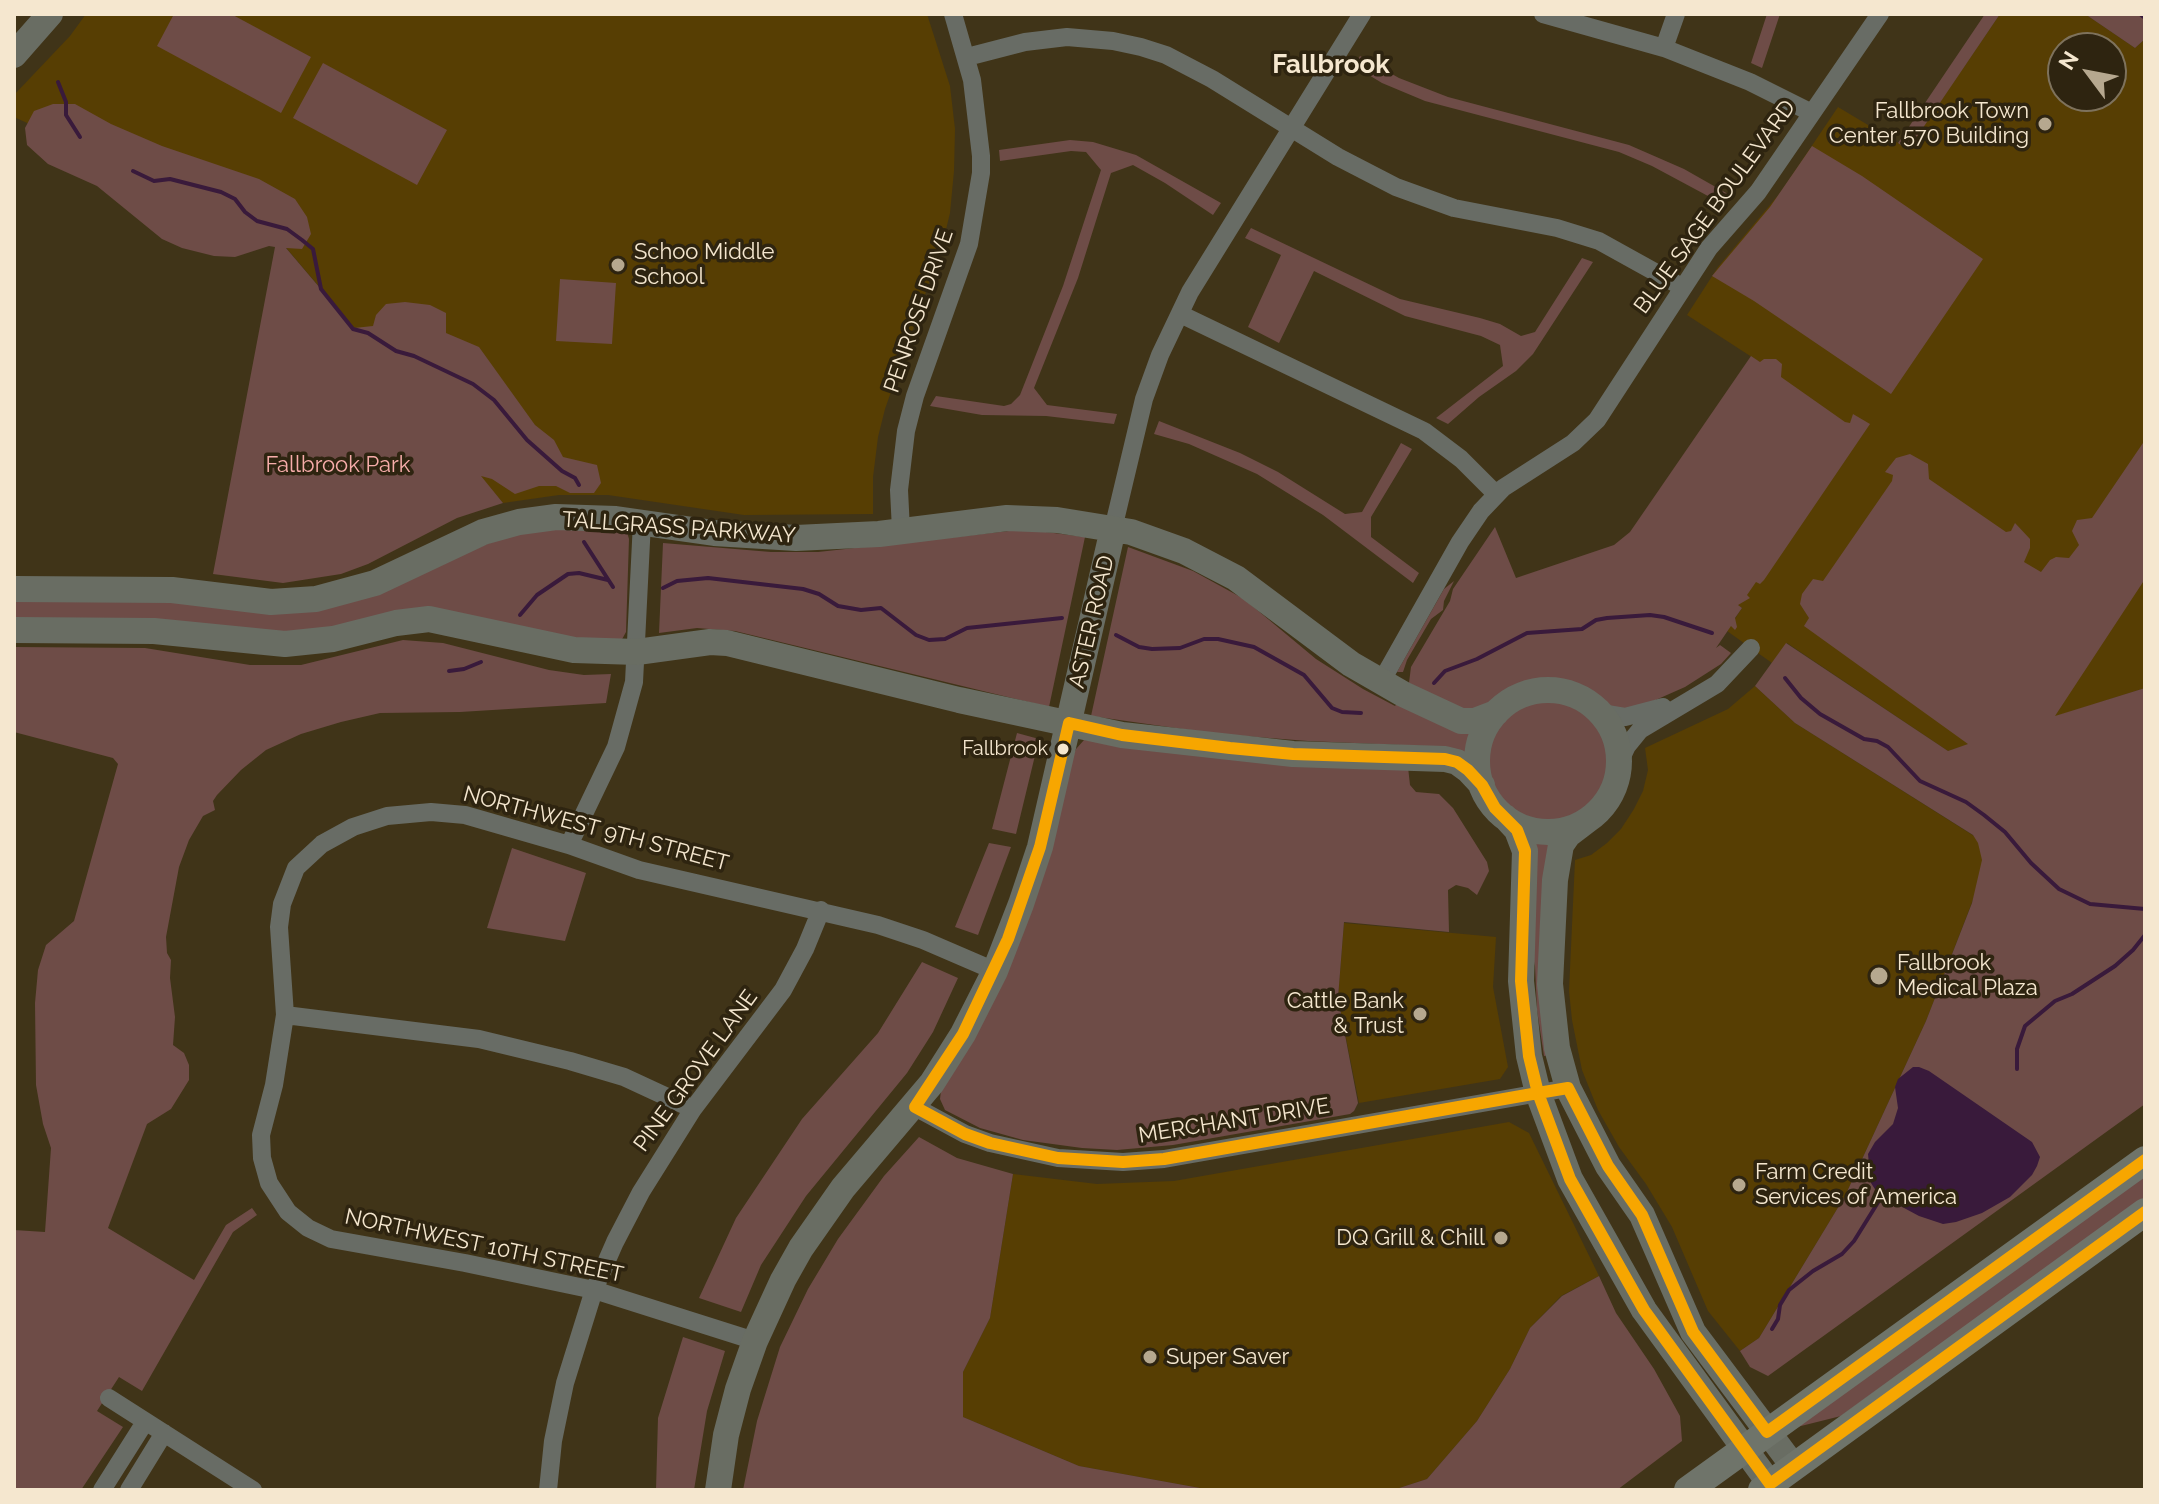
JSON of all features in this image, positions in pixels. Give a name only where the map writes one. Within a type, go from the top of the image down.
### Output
[{"type":"main road","points":[[1688,1490],[2145,1160]]},
{"type":"main road","points":[[1766,1487],[2145,1212]]},
{"type":"street","points":[[14,55],[50,14]]},
{"type":"street","name":"PENROSE DRIVE","points":[[901,530],[899,490],[906,431],[915,396],[969,244],[978,195],[981,156],[975,99],[967,57],[953,14]]},
{"type":"street","name":"ASTER ROAD","points":[[718,1490],[726,1435],[738,1389],[755,1341],[783,1280],[819,1220],[843,1188],[915,1107],[956,1046],[995,971],[1040,847],[1144,399],[1160,355],[1202,272],[1362,14]]},
{"type":"street","points":[[1543,14],[1664,48],[1750,82],[1812,113]]},
{"type":"street","points":[[1664,48],[1676,14]]},
{"type":"street","name":"BLUE SAGE BOULEVARD","points":[[1381,682],[1464,535],[1496,494],[1521,474],[1562,451],[1589,429],[1605,409],[1709,248],[1758,192],[1880,14]]},
{"type":"street","points":[[967,57],[1025,42],[1067,37],[1101,39],[1141,47],[1201,72],[1338,157],[1418,197],[1454,208],[1583,235],[1610,246],[1682,287]]},
{"type":"street","points":[[1180,314],[1424,431],[1461,459],[1496,494]]},
{"type":"street","name":"TALLGRASS PARKWAY","points":[[14,589],[172,590],[271,602],[316,599],[366,587],[461,541],[505,525],[586,516],[714,533],[796,538],[867,535],[979,520],[1033,518],[1113,529],[1162,542],[1212,564],[1258,592],[1320,642],[1381,682],[1461,721],[1475,721],[1496,713]]},
{"type":"street","points":[[569,845],[616,747],[634,682],[642,522]]},
{"type":"street","points":[[14,630],[175,632],[285,644],[333,639],[396,623],[429,619],[563,649],[637,652],[710,642],[727,643],[959,700],[1122,735],[1293,754],[1445,759],[1457,762],[1482,785],[1495,808],[1517,830],[1525,851],[1521,981],[1529,1056],[1538,1093],[1570,1179],[1631,1287],[1744,1449],[1766,1487]]},
{"type":"street","points":[[1751,648],[1735,668],[1703,693],[1640,730],[1627,746],[1607,800],[1561,845],[1555,876],[1550,984],[1557,1048],[1568,1088],[1608,1166],[1642,1215],[1693,1332],[1794,1467]]},
{"type":"street","points":[[1482,785],[1478,760],[1482,735],[1496,713],[1517,697],[1555,690],[1580,697],[1601,713],[1615,717],[1635,716],[1703,693]]},
{"type":"street","points":[[1601,713],[1615,736],[1619,763]]},
{"type":"street","name":"NORTHWEST 9TH STREET","points":[[269,1183],[262,1158],[261,1135],[274,1085],[285,1015],[279,927],[282,904],[296,868],[322,844],[353,827],[387,816],[431,812],[491,821],[639,870],[821,910],[908,935],[995,971]]},
{"type":"street","points":[[1505,817],[1528,829],[1553,832],[1589,819]]},
{"type":"street","name":"PINE GROVE LANE","points":[[548,1490],[553,1441],[565,1383],[594,1290],[641,1192],[693,1109],[783,990],[821,910]]},
{"type":"street","points":[[285,1015],[479,1039],[624,1077],[693,1109]]},
{"type":"street","name":"MERCHANT DRIVE","points":[[915,1107],[942,1123],[990,1143],[1058,1158],[1123,1162],[1164,1159],[1568,1088]]},
{"type":"street","name":"NORTHWEST 10TH STREET","points":[[269,1183],[297,1221],[331,1239],[594,1290],[755,1341]]},
{"type":"street","points":[[109,1398],[253,1490]]},
{"type":"street","points":[[102,1490],[145,1422]]},
{"type":"street","points":[[129,1490],[164,1433]]},
{"type":"shaded area","name":"Schoo Middle School","points":[[86,14],[927,14],[950,86],[955,129],[950,213],[942,246],[885,409],[873,477],[873,514],[744,515],[608,495],[559,495],[503,503],[277,237],[14,117],[14,95],[70,36]]},
{"type":"shaded area","points":[[2000,14],[2085,14],[2111,32],[2047,32],[2047,112],[2127,112],[2127,43],[2135,48],[2145,39],[2145,688],[1948,751],[1787,643],[1772,663],[1727,631],[1742,608],[1642,538],[1761,363],[1687,315],[1718,267],[1780,193],[1838,107],[1908,149]]},
{"type":"shaded area","points":[[1755,686],[1795,723],[1993,848],[1926,1021],[1845,1196],[1759,1338],[1740,1351],[1708,1311],[1672,1227],[1598,1110],[1582,1070],[1569,991],[1575,860],[1591,855],[1607,843],[1634,809],[1648,770],[1645,748],[1728,709]]},
{"type":"shaded area","points":[[1344,923],[1496,937],[1493,987],[1508,1067],[1500,1079],[1359,1103],[1338,998]]},
{"type":"shaded area","points":[[1913,1067],[1929,1071],[2032,1142],[2040,1157],[2037,1166],[2010,1197],[1982,1213],[1943,1224],[1919,1216],[1878,1194],[1871,1183],[1868,1154],[1893,1124],[1898,1108],[1895,1087],[1898,1079]]},
{"type":"shaded area","points":[[1509,1122],[1529,1133],[1599,1276],[1561,1296],[1530,1328],[1510,1369],[1477,1421],[1427,1479],[1393,1490],[1211,1490],[1079,1466],[963,1417],[963,1372],[990,1318],[1013,1174],[1097,1184],[1174,1181]]},
{"type":"green space","points":[[174,14],[231,14],[311,57],[281,113],[157,46]]},
{"type":"green space","points":[[1767,14],[1780,14],[1762,68],[1751,63]]},
{"type":"green space","points":[[1985,14],[2000,14],[1908,150],[1898,143]]},
{"type":"green space","points":[[2085,14],[2145,14],[2145,39],[2135,48],[2127,43],[2127,32],[2111,32]]},
{"type":"green space","points":[[1360,56],[1399,78],[1448,97],[1629,145],[1684,169],[1728,194],[1721,203],[1619,152],[1425,101],[1382,83],[1354,66]]},
{"type":"green space","points":[[323,63],[447,130],[417,185],[293,118]]},
{"type":"green space","name":"Fallbrook Park","points":[[53,104],[75,104],[162,146],[259,179],[295,199],[307,217],[311,234],[302,249],[286,248],[354,328],[373,326],[376,315],[386,304],[405,302],[430,305],[446,313],[446,333],[479,347],[535,425],[554,440],[563,457],[597,465],[601,483],[594,493],[570,493],[556,486],[539,486],[515,494],[492,479],[481,476],[503,503],[457,518],[368,564],[341,574],[283,583],[213,574],[275,247],[269,246],[235,257],[214,256],[162,239],[97,186],[48,164],[27,145],[25,128],[34,111]]},
{"type":"green space","points":[[1070,140],[1093,142],[1136,155],[1221,203],[1213,215],[1133,165],[1111,173],[1078,278],[1034,388],[1047,405],[1117,414],[1114,424],[1046,416],[982,415],[930,406],[936,396],[1004,406],[1020,395],[1063,286],[1101,170],[1086,152],[1071,151],[1000,161],[999,150]]},
{"type":"green space","points":[[1812,146],[1862,176],[1983,259],[1891,394],[1712,276],[1770,207]]},
{"type":"green space","points":[[1251,228],[1400,299],[1500,324],[1521,336],[1535,332],[1582,258],[1593,262],[1533,354],[1448,424],[1436,418],[1503,366],[1500,345],[1481,336],[1405,316],[1314,271],[1279,343],[1248,327],[1281,255],[1245,238]]},
{"type":"green space","points":[[560,279],[616,283],[612,344],[556,341]]},
{"type":"green space","points":[[1751,356],[1760,362],[1776,359],[1782,364],[1781,377],[1845,422],[1850,423],[1853,414],[1870,424],[1764,580],[1760,584],[1756,582],[1747,595],[1750,598],[1738,605],[1742,608],[1735,618],[1737,627],[1735,630],[1731,626],[1716,648],[1720,645],[1731,653],[1721,664],[1685,687],[1633,710],[1602,707],[1573,688],[1545,683],[1520,688],[1483,712],[1465,715],[1409,683],[1411,667],[1450,601],[1453,589],[1495,527],[1516,578],[1614,545],[1630,532]]},
{"type":"green space","points":[[1159,421],[1240,453],[1278,472],[1345,514],[1362,512],[1401,443],[1412,449],[1371,517],[1371,537],[1419,573],[1413,583],[1323,515],[1257,474],[1189,444],[1154,434]]},
{"type":"green space","points":[[2145,440],[2145,579],[2055,716],[2145,688],[2145,1104],[1768,1376],[1750,1367],[1740,1351],[1759,1338],[1845,1196],[1926,1021],[1972,903],[1982,860],[1973,835],[1795,723],[1755,686],[1786,643],[1948,751],[1968,744],[1804,626],[1809,618],[1800,604],[1802,594],[1813,579],[1823,581],[1892,481],[1893,475],[1885,472],[1896,458],[1910,454],[1928,464],[1929,479],[2006,532],[2011,531],[2015,523],[2030,539],[2024,562],[2041,572],[2056,557],[2069,558],[2079,545],[2072,531],[2077,520],[2092,518]]},
{"type":"green space","points":[[531,528],[627,532],[626,632],[620,643],[614,645],[476,622],[319,633],[14,623],[14,596],[166,597],[273,609],[421,568]]},
{"type":"green space","points":[[1009,531],[1085,537],[1049,707],[735,631],[697,628],[659,633],[663,543],[771,552],[818,552]]},
{"type":"green space","points":[[1128,547],[1193,571],[1244,599],[1316,659],[1395,706],[1398,702],[1474,730],[1468,758],[1424,746],[1218,734],[1091,716]]},
{"type":"green space","points":[[1454,581],[1443,610],[1431,619],[1403,672],[1397,672],[1444,589]]},
{"type":"green space","points":[[403,640],[443,643],[549,670],[584,675],[611,674],[606,703],[460,712],[380,713],[341,722],[301,734],[266,750],[217,795],[213,801],[215,810],[203,816],[189,840],[179,867],[166,937],[175,1017],[173,1045],[184,1053],[189,1065],[189,1080],[171,1109],[147,1124],[108,1228],[194,1280],[226,1225],[252,1208],[257,1215],[233,1232],[142,1391],[119,1377],[97,1411],[123,1427],[81,1490],[14,1490],[14,1230],[45,1232],[51,1148],[36,1085],[35,1003],[38,970],[46,945],[74,921],[118,764],[113,758],[14,732],[14,647],[145,648],[250,665],[301,665]]},
{"type":"green space","points":[[1546,699],[1570,704],[1590,717],[1603,737],[1608,761],[1603,785],[1590,805],[1570,818],[1546,823],[1522,818],[1502,805],[1489,785],[1484,761],[1489,737],[1502,717],[1522,704]]},
{"type":"green space","points":[[1017,733],[1039,739],[1016,834],[992,829]]},
{"type":"green space","points":[[1084,740],[1408,767],[1410,785],[1416,792],[1439,794],[1453,808],[1487,862],[1489,871],[1477,895],[1468,888],[1456,885],[1448,890],[1449,932],[1344,922],[1338,998],[1358,1103],[1350,1114],[1173,1145],[1117,1150],[1023,1140],[980,1128],[945,1110],[940,1099],[941,1091],[1076,749]]},
{"type":"green space","points":[[1532,839],[1553,840],[1550,1055],[1544,1056],[1530,945]]},
{"type":"green space","points":[[989,843],[1011,847],[978,935],[955,927]]},
{"type":"green space","points":[[512,848],[586,873],[565,941],[487,928]]},
{"type":"green space","points":[[922,962],[958,978],[933,1032],[907,1073],[806,1196],[761,1265],[741,1312],[699,1298],[736,1218],[802,1119],[878,1033]]},
{"type":"green space","points":[[919,1137],[957,1158],[1013,1174],[990,1318],[963,1372],[963,1417],[1079,1466],[1211,1490],[743,1490],[757,1421],[780,1347],[808,1289],[838,1239],[884,1176]]},
{"type":"green space","points":[[2145,1172],[2145,1199],[1841,1416],[1797,1427]]},
{"type":"green space","points":[[1599,1276],[1616,1313],[1654,1369],[1680,1416],[1682,1441],[1617,1490],[1393,1490],[1427,1479],[1477,1421],[1510,1369],[1530,1328],[1562,1296]]},
{"type":"green space","points":[[683,1337],[725,1351],[707,1411],[694,1490],[656,1490],[658,1418]]},
{"type":"waterway","points":[[2140,14],[2145,18]]},
{"type":"waterway","points":[[58,82],[66,102],[66,115],[80,137]]},
{"type":"waterway","points":[[133,171],[154,181],[170,179],[221,192],[235,199],[257,221],[287,229],[313,249],[321,289],[353,329],[368,333],[396,351],[414,356],[473,384],[494,400],[527,440],[562,471],[575,478],[579,485]]},
{"type":"waterway","points":[[584,542],[613,587]]},
{"type":"waterway","points":[[520,615],[537,595],[568,574],[579,573],[608,580]]},
{"type":"waterway","points":[[663,588],[677,581],[708,578],[803,589],[819,594],[838,606],[861,610],[881,608],[916,635],[929,640],[945,639],[967,628],[1062,618]]},
{"type":"waterway","points":[[1434,683],[1445,671],[1477,659],[1527,633],[1582,629],[1596,620],[1607,618],[1650,615],[1712,633]]},
{"type":"waterway","points":[[1116,635],[1139,647],[1152,649],[1180,648],[1204,639],[1254,647],[1304,675],[1332,708],[1361,713]]},
{"type":"waterway","points":[[449,671],[481,662]]},
{"type":"waterway","points":[[1785,678],[1801,698],[1820,714],[1864,739],[1888,747],[1920,781],[1966,802],[1984,815],[2005,832],[2031,863],[2059,889],[2090,904],[2145,909]]},
{"type":"waterway","points":[[2017,1069],[2017,1049],[2025,1026],[2055,1001],[2072,994],[2115,966],[2145,935]]},
{"type":"waterway","points":[[1772,1329],[1789,1290],[1842,1254],[1854,1241],[1882,1196]]},
{"type":"transit line","points":[[1069,723],[1122,735],[1230,748],[1293,754],[1445,759],[1457,762],[1468,770],[1482,785],[1495,808],[1517,830],[1525,851],[1521,981],[1529,1056],[1538,1093],[1164,1159],[1123,1162],[1058,1158],[990,1143],[965,1134],[915,1107],[963,1034],[1008,939],[1040,847],[1069,723]]},
{"type":"transit line","points":[[1538,1093],[1568,1088],[1608,1166],[1642,1215],[1693,1332],[1767,1432],[2145,1160]]},
{"type":"transit line","points":[[1538,1093],[1570,1179],[1644,1310],[1770,1484],[2145,1212]]},
{"type":"place","name":"Fallbrook Town Center 570 Building","points":[[2045,124]]},
{"type":"place","name":"Schoo Middle School","points":[[618,265]]},
{"type":"place","name":"Fallbrook","points":[[1063,749]]},
{"type":"place","name":"Fallbrook Medical Plaza","points":[[1879,976]]},
{"type":"place","name":"Cattle Bank & Trust","points":[[1420,1014]]},
{"type":"place","name":"Farm Credit Services of America","points":[[1739,1185]]},
{"type":"place","name":"DQ Grill & Chill","points":[[1501,1238]]},
{"type":"place","name":"Super Saver","points":[[1150,1357]]},
{"type":"district","name":"Fallbrook","points":[[1331,65]]}]
